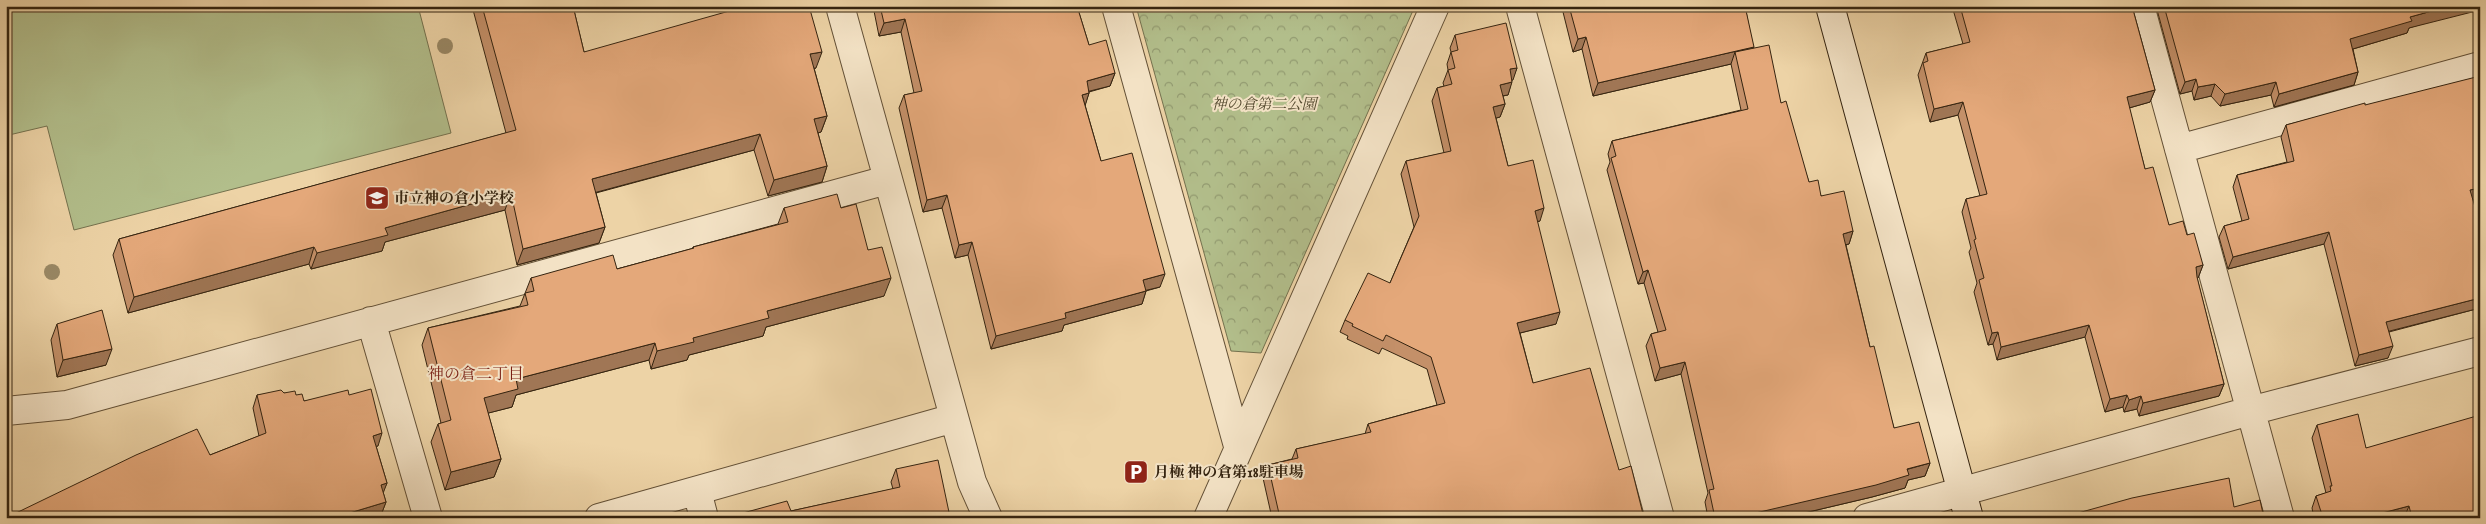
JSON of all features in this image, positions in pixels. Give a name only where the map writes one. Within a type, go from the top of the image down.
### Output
[{"type":"street","points":[[840,6],[972,482],[988,518]]},
{"type":"street","points":[[1116,6],[1238,446]]},
{"type":"street","points":[[1208,518],[1238,446],[1436,6]]},
{"type":"street","points":[[1520,6],[1660,518]]},
{"type":"street","points":[[1830,6],[1965,505]]},
{"type":"street","points":[[2140,6],[2280,518]]},
{"type":"street","points":[[2179,149],[2480,66]]},
{"type":"street","points":[[6,411],[67,405],[887,180]]},
{"type":"street","points":[[371,321],[428,518]]},
{"type":"street","points":[[1867,518],[1965,505],[2250,412],[2480,351]]},
{"type":"street","points":[[599,518],[954,418]]},
{"type":"street","points":[[697,491],[704,518]]},
{"type":"green space","points":[[6,6],[418,6],[451,133],[74,230],[47,126],[9,135],[6,122]]},
{"type":"green space","name":"神の倉第二公園","points":[[1136,6],[1415,6],[1261,353],[1231,351]]},
{"type":"building","points":[[482,6],[573,6],[584,52],[747,6],[809,6],[822,52],[810,54],[827,116],[814,119],[827,166],[774,180],[760,134],[592,179],[605,227],[523,249],[511,193],[385,228],[388,235],[317,253],[314,247],[134,297],[119,239],[516,130]]},
{"type":"building","points":[[880,6],[1077,6],[1089,45],[1106,40],[1115,73],[1087,81],[1089,93],[1082,95],[1101,161],[1132,153],[1165,274],[1143,280],[1146,291],[1065,313],[1066,318],[996,336],[972,242],[959,245],[947,195],[927,200],[904,95],[922,91],[905,19],[884,23]]},
{"type":"building","points":[[1569,6],[1745,6],[1754,47],[1598,83],[1586,37],[1578,39]]},
{"type":"building","points":[[1960,6],[2132,6],[2155,90],[2127,97],[2145,169],[2153,167],[2169,225],[2183,221],[2187,235],[2194,233],[2203,265],[2196,267],[2197,277],[2224,384],[2143,403],[2141,396],[2129,400],[2127,395],[2110,399],[2089,325],[2001,347],[1998,332],[1992,333],[1979,280],[1984,278],[1966,199],[1987,194],[1963,102],[1934,109],[1923,63],[1928,61],[1926,53],[1970,42]]},
{"type":"building","points":[[2164,6],[2450,6],[2410,17],[2412,21],[2350,39],[2358,72],[2279,94],[2276,82],[2225,94],[2215,84],[2198,87],[2196,79],[2185,82]]},
{"type":"building","points":[[1506,23],[1517,68],[1510,69],[1512,82],[1500,85],[1505,104],[1493,107],[1508,166],[1533,160],[1544,208],[1535,211],[1560,312],[1517,323],[1533,383],[1590,368],[1619,470],[1631,466],[1644,518],[1280,518],[1268,465],[1298,458],[1296,449],[1371,432],[1368,424],[1445,403],[1431,357],[1386,335],[1383,341],[1352,326],[1353,324],[1345,320],[1368,273],[1390,283],[1419,216],[1406,161],[1451,151],[1437,88],[1452,84],[1448,70],[1455,68],[1451,52],[1458,50],[1455,35]]},
{"type":"building","points":[[1769,45],[1781,103],[1786,101],[1809,182],[1818,180],[1821,196],[1844,191],[1853,231],[1843,234],[1870,347],[1874,346],[1894,428],[1919,422],[1930,463],[1907,469],[1909,475],[1876,485],[1734,518],[1715,518],[1709,490],[1714,489],[1685,362],[1660,368],[1651,334],[1666,330],[1648,270],[1643,272],[1611,158],[1616,156],[1612,141],[1748,109],[1735,52]]},
{"type":"building","points":[[2480,76],[2480,188],[2470,190],[2480,224],[2480,298],[2386,322],[2393,346],[2359,355],[2329,232],[2233,257],[2224,226],[2249,219],[2237,175],[2294,161],[2286,125],[2365,103],[2365,105]]},
{"type":"building","points":[[837,194],[841,208],[856,204],[868,250],[882,247],[891,278],[767,311],[769,318],[693,338],[694,342],[657,351],[655,343],[516,379],[518,389],[484,398],[501,459],[451,472],[438,424],[451,420],[428,328],[528,305],[525,293],[534,291],[531,278],[613,255],[617,269],[694,248],[788,222],[784,208]]},
{"type":"building","points":[[102,310],[112,349],[63,360],[57,324]]},
{"type":"building","points":[[371,389],[382,433],[373,436],[387,483],[381,485],[386,502],[333,518],[15,518],[14,514],[136,455],[197,429],[210,455],[266,433],[257,395],[281,390],[284,393],[295,391],[296,395],[302,394],[304,401],[348,390],[349,395]]},
{"type":"building","points":[[2358,414],[2366,448],[2480,415],[2480,518],[2412,518],[2409,506],[2363,518],[2323,518],[2316,496],[2331,491],[2330,486],[2332,486],[2317,425]]},
{"type":"building","points":[[938,460],[950,517],[948,518],[744,518],[743,513],[787,501],[791,511],[900,487],[896,469]]},
{"type":"building","points":[[2229,478],[2234,507],[2260,500],[2264,518],[2060,518],[2132,498]]},
{"type":"place","name":"市立神の倉小学校","points":[[377,198]]},
{"type":"place","name":"月極 神の倉第18駐車場","points":[[1136,472]]},
{"type":"district","name":"神の倉二丁目","points":[[476,375]]}]
